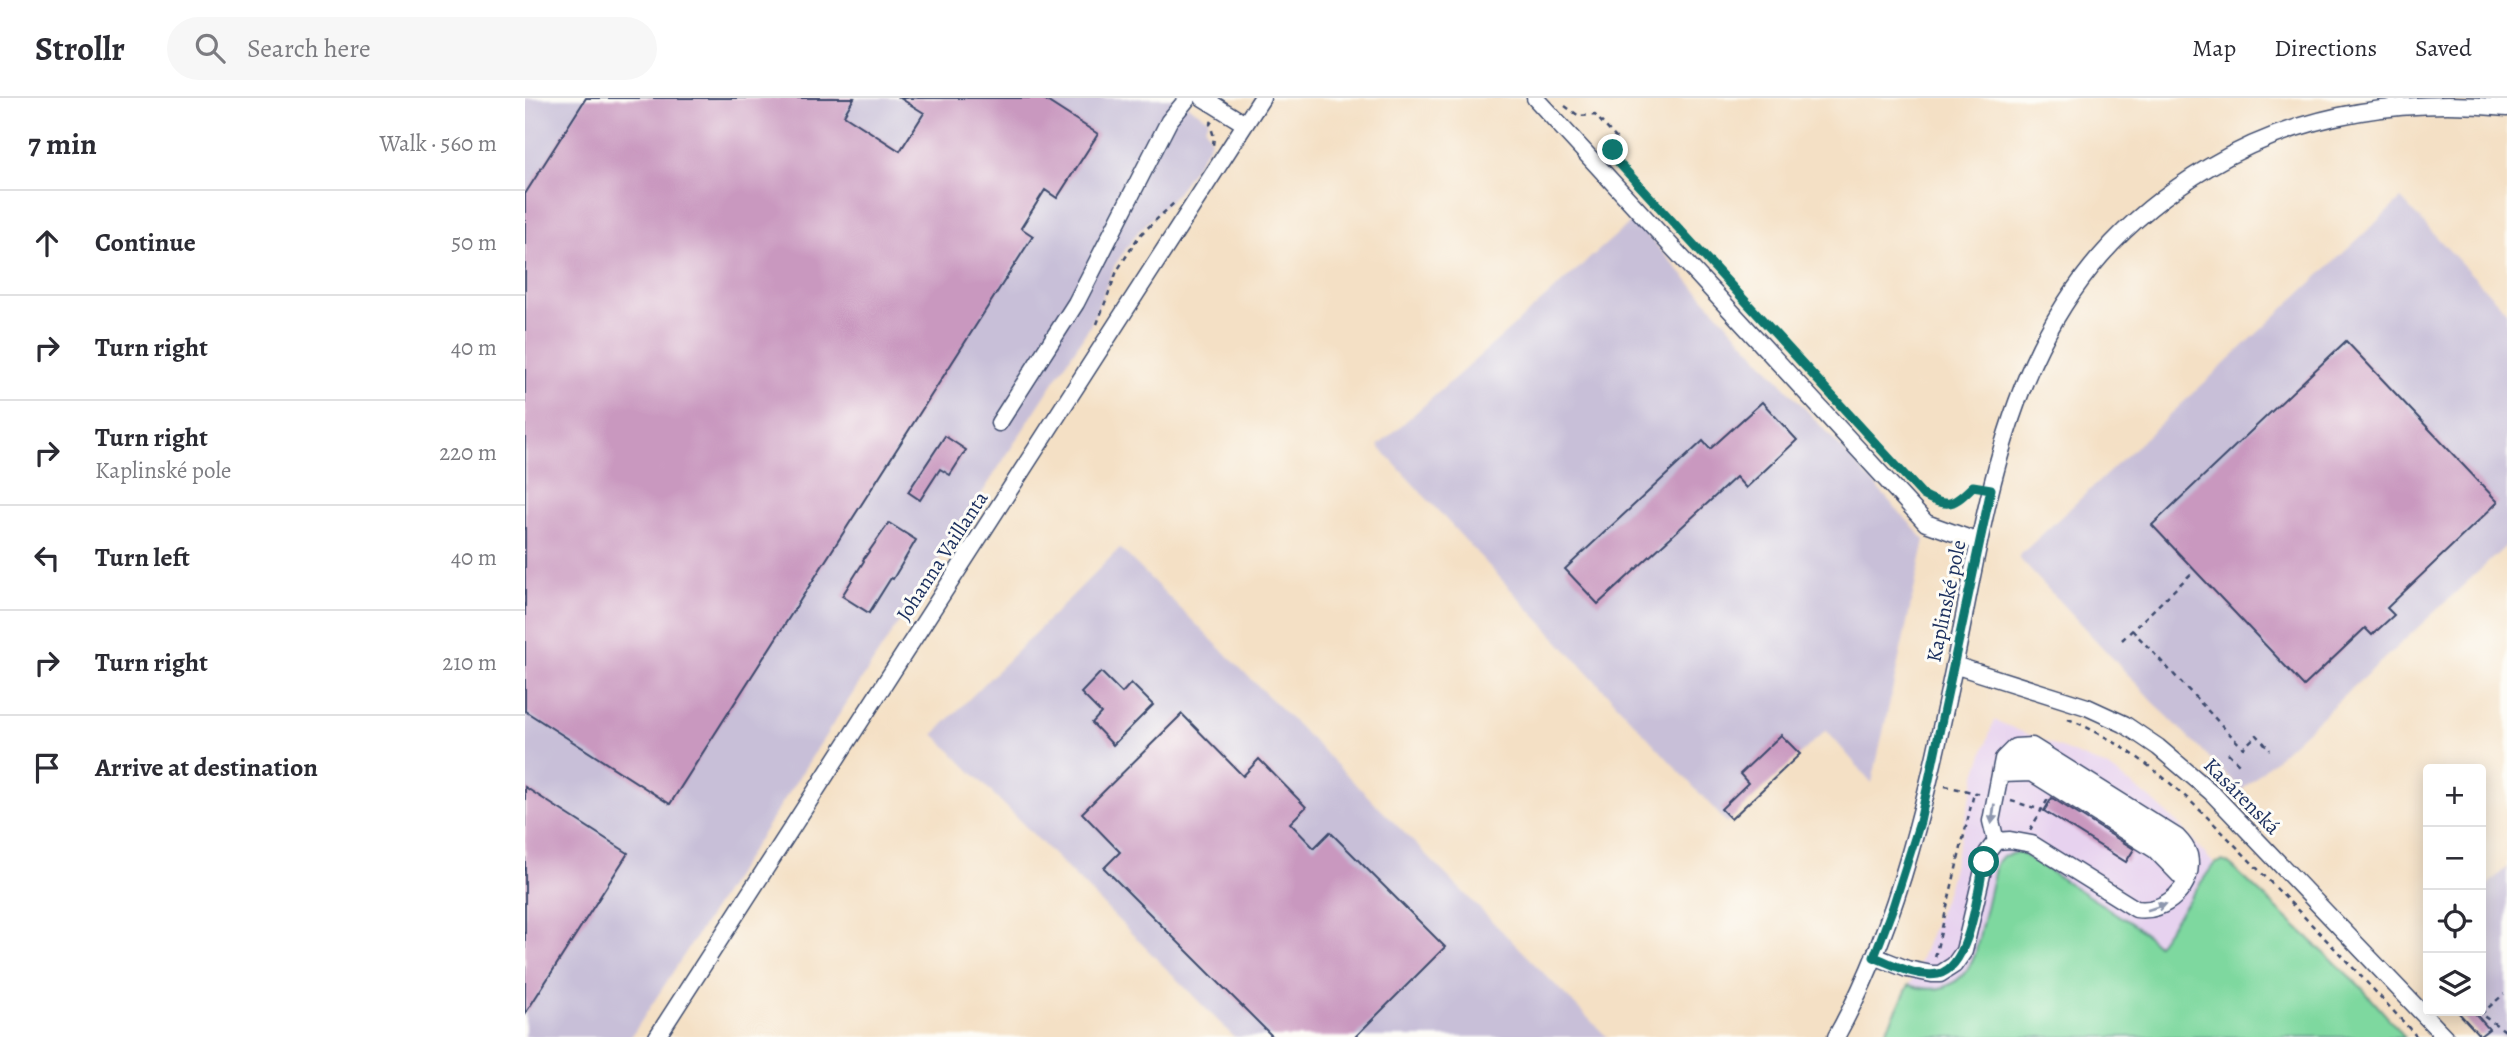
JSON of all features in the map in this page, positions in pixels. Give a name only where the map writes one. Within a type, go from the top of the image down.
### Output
[{"type":"street","points":[[999,423],[1076,303],[1168,121],[1188,98]]},
{"type":"street","points":[[1203,98],[1245,124]]},
{"type":"street","name":"Johanna Vaillanta","points":[[657,1037],[1262,98]]},
{"type":"street","points":[[1535,98],[1926,523],[1979,542]]},
{"type":"street","name":"Kaplinské pole","points":[[1836,1037],[1874,957],[1920,822],[2001,445],[2027,374],[2051,325],[2088,272],[2140,216],[2168,193],[2259,140],[2294,127],[2357,110],[2431,104],[2507,108]]},
{"type":"street","name":"Kasárenská","points":[[1954,665],[2087,707],[2124,724],[2158,747],[2211,792],[2445,1037]]},
{"type":"street","points":[[1874,957],[1906,969],[1933,974],[1940,974],[1954,965],[1964,951],[1987,853],[1996,841],[2010,839],[2040,849],[2136,909],[2145,911],[2173,900],[2187,875],[2189,857],[2177,837],[2032,746],[2023,745],[2008,752],[2002,767],[1991,821],[1996,841]]},
{"type":"street","points":[[2002,767],[2032,773],[2155,850],[2187,875]]},
{"type":"path","points":[[1557,98],[1579,116],[1595,115],[1609,130],[1616,138],[1613,150],[1617,161],[1886,454]]},
{"type":"path","points":[[1913,485],[1923,495],[1939,504],[1958,502],[1973,486],[1991,489]]},
{"type":"path","points":[[2122,640],[2195,571]]},
{"type":"path","points":[[2132,630],[2243,748],[2257,735],[2270,750]]},
{"type":"path","points":[[2066,718],[2091,728],[2133,754],[2196,807],[2417,1037]]},
{"type":"path","points":[[2228,753],[2240,765]]},
{"type":"path","points":[[1925,959],[1936,957],[1973,793],[1945,786]]},
{"type":"path","points":[[2025,842],[2055,788]]},
{"type":"path","points":[[2486,1010],[2504,994]]},
{"type":"path","points":[[2484,1016],[2507,1032]]},
{"type":"shaded area","points":[[525,98],[1176,98],[1209,119],[1205,127],[1211,139],[1209,145],[1177,193],[1137,233],[1115,265],[1090,326],[631,1037],[525,1037]]},
{"type":"shaded area","points":[[2401,199],[2507,312],[2507,545],[2242,790],[2160,709],[2018,557]]},
{"type":"shaded area","points":[[1633,220],[1925,540],[1872,783],[1826,730],[1727,823],[1378,446]]},
{"type":"shaded area","points":[[1120,548],[1607,1037],[1234,1037],[934,734]]},
{"type":"shaded area","points":[[1994,720],[2109,768],[2151,799],[2214,864],[2094,1037],[1883,1037],[1916,972],[1948,887],[1976,775]]},
{"type":"shaded area","points":[[2507,867],[2507,1037],[2485,1037],[2474,1030],[2461,1016],[2486,1016],[2486,886]]},
{"type":"green space","points":[[2021,853],[2137,927],[2157,945],[2214,864],[2222,861],[2228,863],[2361,987],[2405,1037],[1883,1037],[1909,985],[1940,988],[1957,981],[1970,966],[1975,955],[1996,864],[2003,856]]},
{"type":"building","points":[[586,98],[854,98],[844,115],[900,151],[924,113],[900,98],[1042,98],[1098,134],[1057,198],[1045,190],[1021,228],[1033,236],[670,804],[525,711],[525,194]]},
{"type":"building","points":[[2346,341],[2498,502],[2387,608],[2394,615],[2372,635],[2365,628],[2304,686],[2152,525]]},
{"type":"building","points":[[1762,402],[1797,440],[1746,488],[1736,477],[1598,604],[1565,569],[1703,441],[1710,449]]},
{"type":"building","points":[[945,436],[966,450],[950,475],[940,469],[920,500],[908,492]]},
{"type":"building","points":[[889,523],[916,540],[869,613],[842,596]]},
{"type":"building","points":[[1101,672],[1122,693],[1131,683],[1153,705],[1113,745],[1092,723],[1101,713],[1081,693]]},
{"type":"building","points":[[1182,714],[1243,776],[1259,759],[1306,807],[1290,823],[1314,848],[1330,832],[1445,947],[1355,1037],[1273,1037],[1104,868],[1120,852],[1082,813]]},
{"type":"building","points":[[1781,735],[1800,754],[1731,819],[1721,809],[1748,783],[1740,774]]},
{"type":"building","points":[[525,787],[628,853],[525,1014]]},
{"type":"building","points":[[2052,798],[2134,849],[2126,862],[2044,811]]},
{"type":"building","points":[[2462,1016],[2477,1016],[2489,1029],[2480,1036]]},
{"type":"route","points":[[1613,150],[1617,161],[1923,495],[1939,504],[1958,502],[1973,486],[1991,489],[1920,822],[1874,957],[1916,972],[1933,974],[1940,974],[1954,965],[1964,951],[1984,862]]}]
